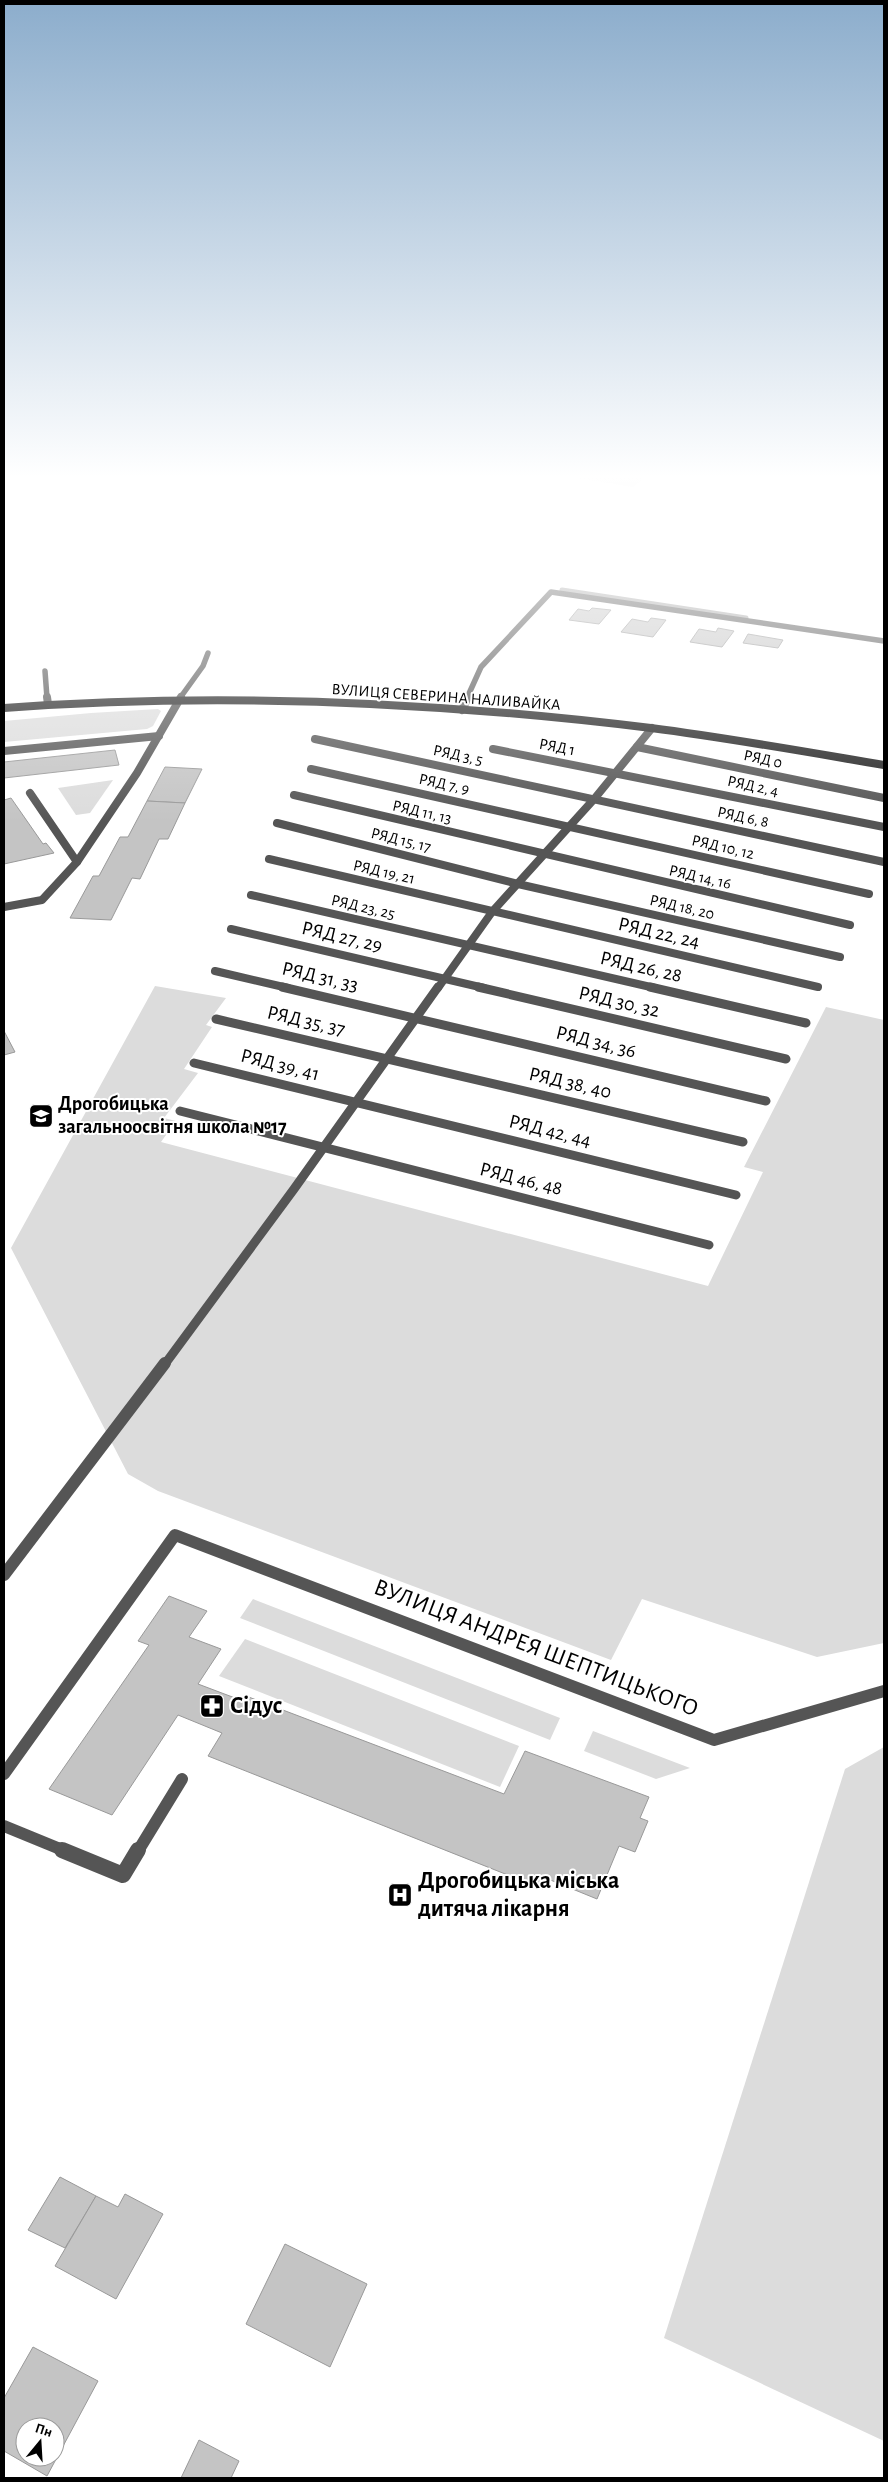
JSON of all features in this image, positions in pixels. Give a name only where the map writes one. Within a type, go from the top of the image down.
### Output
[{"type":"street","points":[[462,710],[481,667],[551,592],[884,641]]},
{"type":"street","points":[[4,908],[42,900],[76,862],[159,736],[180,699],[203,666],[208,653]]},
{"type":"street","points":[[45,671],[48,704]]},
{"type":"street","name":"ВУЛИЦЯ СЕВЕРИНА НАЛИВАЙКА","points":[[4,708],[48,704],[180,699],[462,710],[652,728],[735,739],[884,765]]},
{"type":"street","points":[[4,1575],[92,1462],[325,1146],[492,912],[595,798],[652,728]]},
{"type":"street","points":[[4,751],[159,736]]},
{"type":"street","name":"РЯД 3, 5","points":[[316,739],[595,798]]},
{"type":"street","name":"РЯД 0","points":[[637,747],[884,798]]},
{"type":"street","name":"РЯД 1","points":[[493,749],[616,772]]},
{"type":"street","name":"РЯД 7, 9","points":[[312,769],[570,826]]},
{"type":"street","name":"РЯД 2, 4","points":[[616,772],[884,827]]},
{"type":"street","points":[[30,793],[76,862]]},
{"type":"street","name":"РЯД 11, 13","points":[[294,795],[544,855]]},
{"type":"street","name":"РЯД 6, 8","points":[[595,798],[884,862]]},
{"type":"street","name":"РЯД 15, 17","points":[[278,823],[518,884]]},
{"type":"street","name":"РЯД 10, 12","points":[[570,826],[869,894]]},
{"type":"street","name":"РЯД 14, 16","points":[[544,855],[850,925]]},
{"type":"street","name":"РЯД 19, 21","points":[[268,859],[492,912]]},
{"type":"street","name":"РЯД 18, 20","points":[[518,884],[840,957]]},
{"type":"street","name":"РЯД 23, 25","points":[[251,895],[469,946]]},
{"type":"street","name":"РЯД 22, 24","points":[[492,912],[818,987]]},
{"type":"street","name":"РЯД 27, 29","points":[[231,929],[445,979]]},
{"type":"street","name":"РЯД 26, 28","points":[[469,946],[806,1023]]},
{"type":"street","name":"РЯД 31, 33","points":[[215,970],[418,1017]]},
{"type":"street","name":"РЯД 30, 32","points":[[445,979],[786,1059]]},
{"type":"street","name":"РЯД 34, 36","points":[[418,1017],[766,1101]]},
{"type":"street","name":"РЯД 35, 37","points":[[216,1019],[389,1058]]},
{"type":"street","name":"РЯД 38, 40","points":[[389,1058],[743,1142]]},
{"type":"street","name":"РЯД 39, 41","points":[[194,1063],[357,1102]]},
{"type":"street","name":"РЯД 42, 44","points":[[357,1102],[736,1194]]},
{"type":"street","name":"РЯД 46, 48","points":[[180,1111],[325,1146],[709,1245]]},
{"type":"street","name":"ВУЛИЦЯ АНДРЕЯ ШЕПТИЦЬКОГО","points":[[4,1774],[176,1535],[714,1740],[884,1690]]},
{"type":"street","points":[[4,1826],[123,1875],[182,1779]]},
{"type":"shaded area","points":[[158,709],[161,711],[153,726],[147,729],[4,742],[4,721]]},
{"type":"shaded area","points":[[113,780],[90,813],[76,815],[58,788]]},
{"type":"shaded area","points":[[155,986],[226,998],[206,1025],[212,1027],[184,1069],[198,1073],[164,1118],[176,1121],[161,1142],[708,1286],[763,1172],[744,1167],[826,1007],[884,1020],[884,1643],[817,1657],[642,1599],[611,1660],[158,1491],[128,1474],[11,1248]]},
{"type":"shaded area","points":[[253,1599],[560,1718],[550,1740],[240,1618]]},
{"type":"shaded area","points":[[245,1639],[519,1746],[500,1787],[219,1676]]},
{"type":"shaded area","points":[[593,1731],[690,1768],[656,1779],[584,1751]]},
{"type":"shaded area","points":[[884,1747],[884,2441],[664,2338],[845,1769]]},
{"type":"building","points":[[592,608],[611,610],[599,624],[569,620],[578,609],[589,611]]},
{"type":"building","points":[[651,618],[666,620],[653,637],[621,632],[632,619],[648,622]]},
{"type":"building","points":[[718,628],[734,631],[722,647],[690,642],[699,629],[716,632]]},
{"type":"building","points":[[748,634],[783,640],[778,648],[743,643]]},
{"type":"building","points":[[115,750],[119,765],[4,778],[4,762]]},
{"type":"building","points":[[165,767],[202,769],[185,803],[147,801]]},
{"type":"building","points":[[11,798],[43,844],[46,843],[54,853],[4,864],[4,800]]},
{"type":"building","points":[[147,801],[185,803],[168,839],[159,839],[140,879],[132,878],[111,920],[70,918],[93,876],[99,876],[120,837],[128,837]]},
{"type":"building","points":[[4,1031],[15,1052],[4,1055]]},
{"type":"building","points":[[169,1596],[207,1611],[189,1637],[221,1649],[198,1684],[243,1701],[246,1696],[504,1794],[525,1751],[649,1797],[640,1818],[648,1821],[635,1852],[619,1846],[597,1899],[548,1879],[543,1889],[208,1756],[222,1733],[178,1715],[112,1815],[49,1789],[149,1645],[138,1641]]},
{"type":"building","points":[[60,2177],[96,2196],[65,2248],[28,2230]]},
{"type":"building","points":[[125,2194],[163,2214],[116,2299],[55,2266],[96,2196],[118,2207]]},
{"type":"building","points":[[285,2244],[367,2284],[330,2367],[246,2324]]},
{"type":"building","points":[[33,2347],[98,2381],[65,2442],[65,2417],[15,2417],[15,2457],[4,2451],[4,2398]]},
{"type":"building","points":[[199,2440],[239,2461],[231,2478],[181,2478]]},
{"type":"building","points":[[32,2467],[52,2467],[47,2476]]},
{"type":"waterway","points":[[562,590],[746,618]]},
{"type":"place","name":"Дрогобицька загальноосвітня школа №17","points":[[41,1116]]},
{"type":"place","name":"Сідус","points":[[212,1706]]},
{"type":"place","name":"Дрогобицька міська дитяча лікарня","points":[[400,1895]]}]
